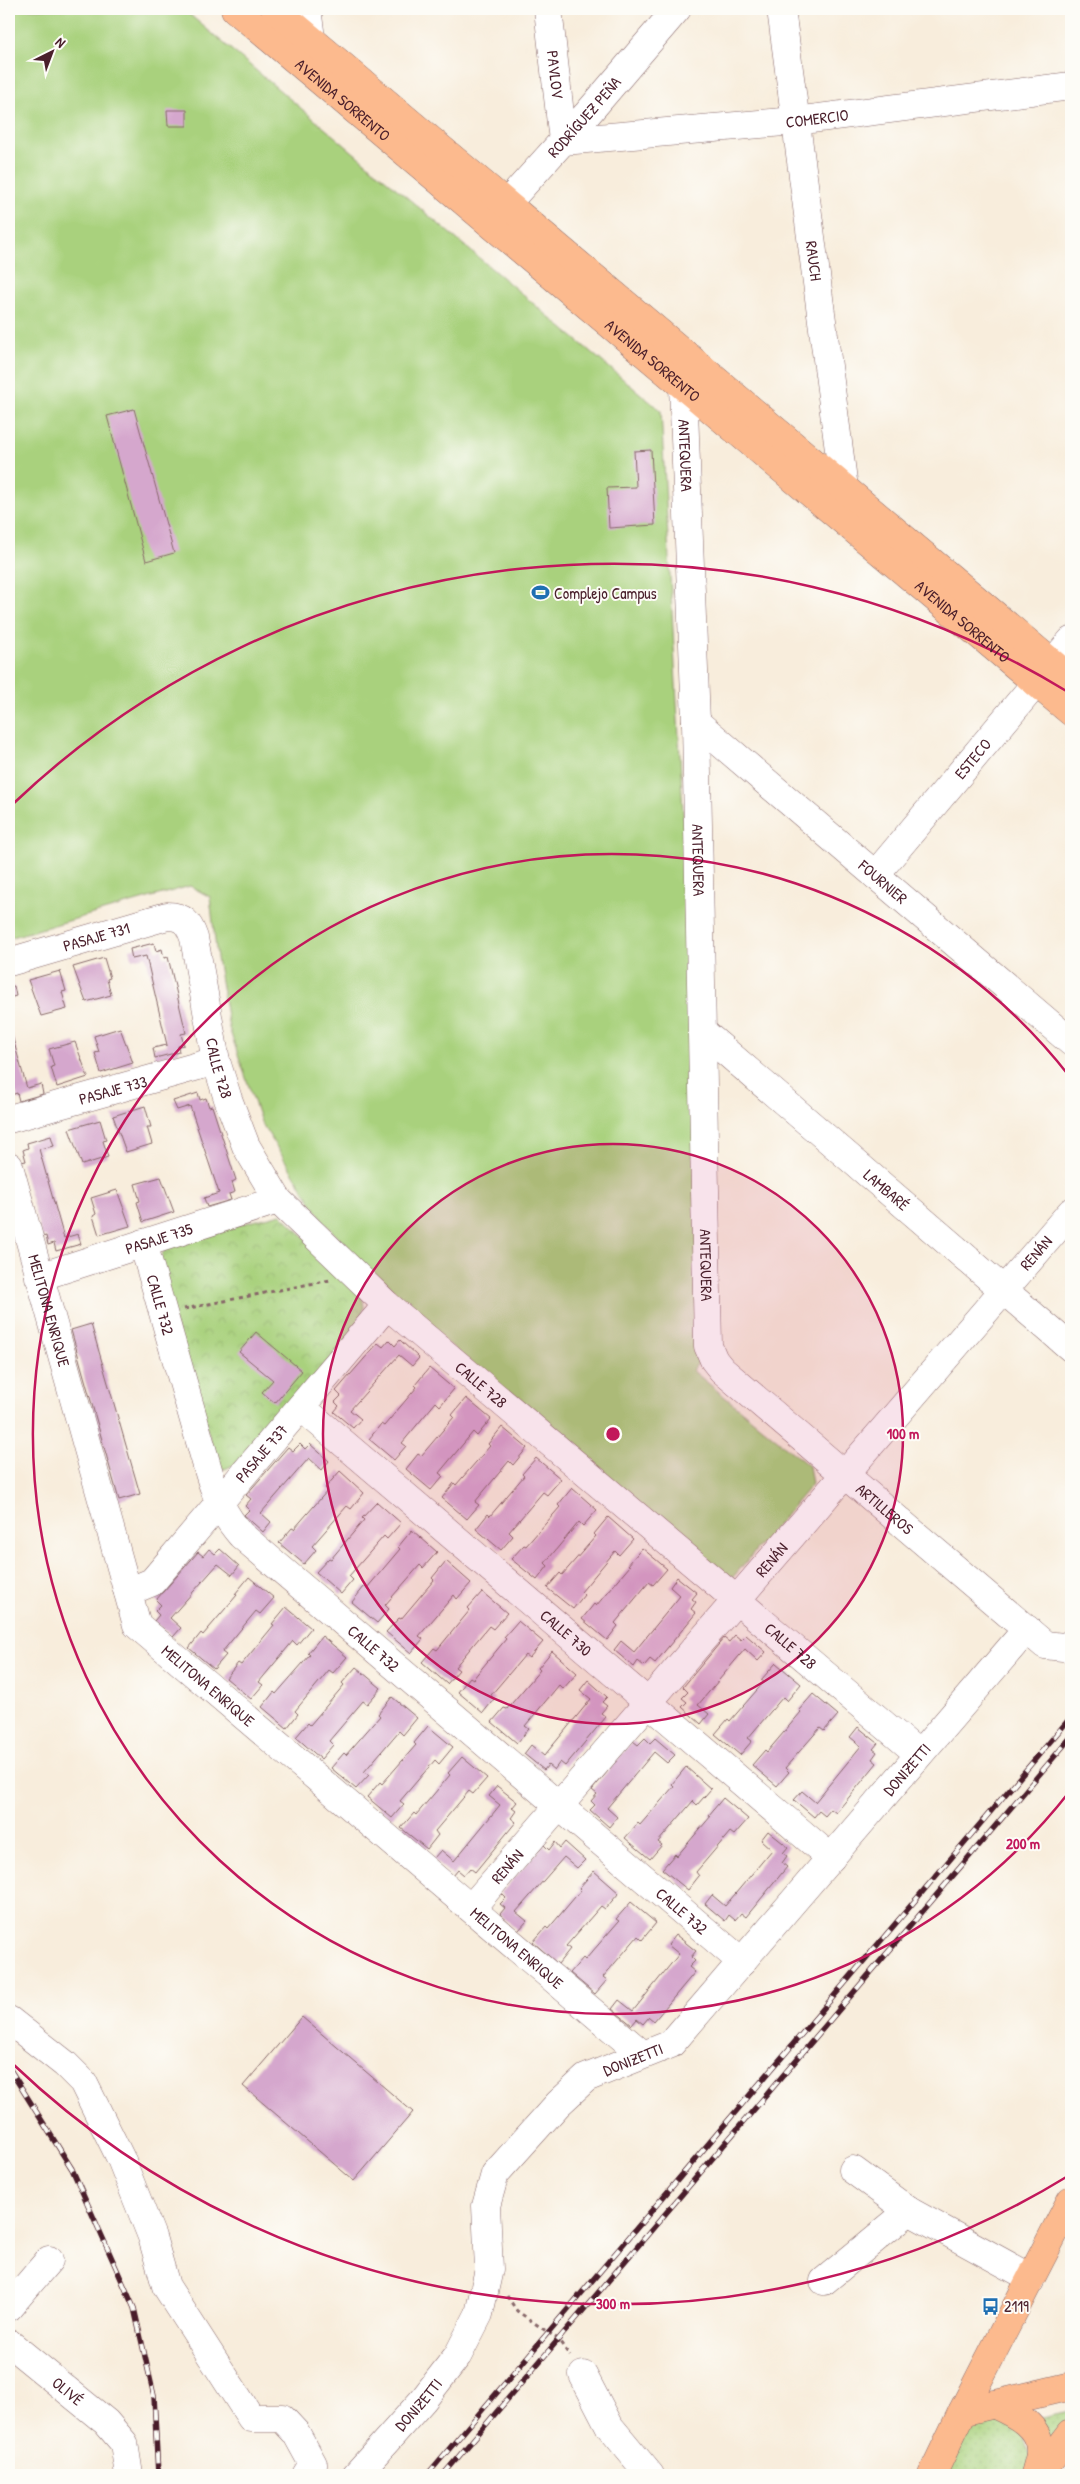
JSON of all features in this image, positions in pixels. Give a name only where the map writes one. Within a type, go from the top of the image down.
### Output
[{"type":"main road","name":"AVENIDA SORRENTO","points":[[235,9],[303,49],[837,499],[1053,675],[1071,712]]},
{"type":"main road","name":"AVENIDA SORRENTO","points":[[275,9],[303,49]]},
{"type":"main road","points":[[932,2475],[962,2412],[1071,2200]]},
{"type":"main road","points":[[962,2412],[1071,2386]]},
{"type":"main road","points":[[993,2404],[1020,2416],[1034,2431],[1040,2450],[1037,2475]]},
{"type":"main road","points":[[1037,2475],[1071,2433]]},
{"type":"street","points":[[303,49],[307,9]]},
{"type":"street","name":"PAVLOV","points":[[548,9],[563,142]]},
{"type":"street","name":"RODRÍGUEZ PEÑA","points":[[498,213],[563,142],[677,9]]},
{"type":"street","name":"RAUCH","points":[[781,9],[837,499]]},
{"type":"street","name":"COMERCIO","points":[[563,142],[795,121],[1071,86]]},
{"type":"street","name":"ANTEQUERA","points":[[690,375],[708,1346],[714,1360]]},
{"type":"street","name":"ESTECO","points":[[875,875],[1053,675],[1071,641]]},
{"type":"street","name":"FOURNIER","points":[[696,722],[1071,1042]]},
{"type":"street","name":"PASAJE 731","points":[[9,962],[166,916],[177,916],[184,920]]},
{"type":"street","name":"CALLE 728","points":[[184,920],[191,928],[194,938],[216,1061],[246,1146],[278,1200],[387,1305],[919,1754]]},
{"type":"street","name":"LAMBARÉ","points":[[703,1032],[1071,1348]]},
{"type":"street","name":"PASAJE 733","points":[[9,1119],[216,1061]]},
{"type":"street","name":"MELITONA ENRIQUE","points":[[9,1166],[137,1625],[642,2054]]},
{"type":"street","name":"PASAJE 735","points":[[40,1276],[278,1200]]},
{"type":"street","name":"RENÁN","points":[[471,1908],[1071,1212]]},
{"type":"street","name":"CALLE 732","points":[[143,1244],[219,1505],[241,1535],[742,1962]]},
{"type":"street","name":"PASAJE 737","points":[[128,1592],[152,1582],[387,1305]]},
{"type":"street","name":"ARTILLEROS","points":[[714,1360],[722,1370],[1045,1645],[1067,1645]]},
{"type":"street","name":"CALLE 730","points":[[301,1407],[831,1858]]},
{"type":"street","name":"DONIZETTI","points":[[356,2475],[423,2400],[458,2355],[479,2314],[489,2269],[486,2206],[495,2174],[558,2104],[586,2078],[671,2044],[1027,1629]]},
{"type":"street","points":[[9,2020],[65,2064],[83,2082],[121,2159],[152,2237],[166,2286],[251,2418],[282,2418],[296,2433],[313,2464],[306,2475]]},
{"type":"street","points":[[853,2170],[909,2211],[1022,2273],[1030,2281]]},
{"type":"street","points":[[824,2281],[909,2211]]},
{"type":"street","points":[[9,2307],[49,2260]]},
{"type":"street","name":"OLIVÉ","points":[[9,2343],[106,2422],[124,2443],[129,2475]]},
{"type":"street","points":[[583,2375],[610,2427],[650,2475]]},
{"type":"path","points":[[163,1314],[355,1275]]},
{"type":"path","points":[[489,2269],[517,2312],[558,2340],[583,2375]]},
{"type":"green space","points":[[9,9],[183,9],[661,411],[694,1011],[701,1360],[692,1370],[809,1466],[812,1484],[728,1583],[387,1291],[323,1221],[261,1122],[229,1028],[217,958],[210,897],[190,886],[9,938]]},
{"type":"green space","points":[[281,1214],[362,1294],[364,1307],[361,1325],[236,1464],[225,1469],[219,1468],[157,1264],[164,1251],[176,1241]]},
{"type":"green space","points":[[1069,2411],[1071,2415],[1051,2439],[1038,2418]]},
{"type":"green space","points":[[962,2412],[1020,2416],[1035,2475],[932,2475]]},
{"type":"building","points":[[167,110],[187,110],[187,126],[168,126]]},
{"type":"building","points":[[134,409],[174,553],[146,561],[107,416]]},
{"type":"building","points":[[651,450],[655,525],[609,528],[607,488],[636,487],[634,451]]},
{"type":"building","points":[[154,943],[156,951],[162,949],[164,958],[168,957],[186,1033],[181,1034],[184,1045],[178,1046],[179,1052],[155,1058],[153,1048],[167,1045],[146,956],[132,959],[130,949]]},
{"type":"building","points":[[104,958],[110,978],[107,979],[111,995],[86,1002],[73,967]]},
{"type":"building","points":[[60,971],[66,991],[62,992],[67,1009],[41,1016],[28,980]]},
{"type":"building","points":[[14,986],[16,996],[9,998],[9,987]]},
{"type":"building","points":[[9,1025],[27,1088],[41,1084],[43,1094],[19,1101],[17,1093],[11,1095],[9,1086]]},
{"type":"building","points":[[120,1028],[133,1063],[101,1073],[95,1053],[99,1052],[94,1036]]},
{"type":"building","points":[[75,1042],[88,1077],[57,1087],[51,1067],[54,1066],[49,1049]]},
{"type":"building","points":[[198,1093],[200,1100],[206,1098],[209,1107],[212,1106],[236,1180],[232,1182],[235,1192],[229,1194],[231,1200],[207,1207],[204,1198],[219,1193],[190,1106],[177,1110],[173,1101]]},
{"type":"building","points":[[145,1106],[151,1127],[147,1127],[152,1144],[126,1152],[113,1116]]},
{"type":"building","points":[[100,1120],[106,1140],[103,1141],[108,1157],[82,1165],[69,1129]]},
{"type":"building","points":[[51,1136],[54,1146],[39,1149],[64,1238],[78,1234],[81,1244],[56,1251],[54,1243],[48,1245],[46,1236],[42,1237],[21,1162],[26,1161],[23,1150],[28,1148],[27,1143]]},
{"type":"building","points":[[161,1177],[174,1212],[143,1222],[137,1202],[140,1201],[135,1184]]},
{"type":"building","points":[[117,1190],[130,1226],[99,1235],[93,1216],[96,1214],[91,1198]]},
{"type":"building","points":[[91,1324],[140,1494],[119,1500],[71,1330]]},
{"type":"building","points":[[256,1332],[302,1371],[275,1403],[262,1392],[273,1380],[239,1352]]},
{"type":"building","points":[[389,1340],[395,1346],[400,1340],[419,1358],[412,1366],[399,1355],[350,1410],[361,1419],[353,1428],[334,1412],[339,1406],[335,1402],[341,1396],[336,1391],[378,1343],[383,1347]]},
{"type":"building","points":[[429,1368],[454,1389],[440,1406],[436,1402],[402,1443],[406,1446],[394,1460],[369,1439],[381,1424],[384,1426],[417,1387],[415,1385]]},
{"type":"building","points":[[466,1398],[491,1419],[477,1436],[473,1432],[439,1473],[443,1476],[431,1490],[406,1469],[418,1454],[421,1456],[454,1417],[452,1415]]},
{"type":"building","points":[[502,1427],[527,1448],[513,1465],[509,1461],[475,1502],[479,1505],[467,1519],[442,1498],[490,1446],[488,1444]]},
{"type":"building","points":[[300,1444],[305,1449],[310,1444],[329,1461],[322,1470],[309,1458],[261,1513],[271,1522],[263,1532],[244,1515],[249,1510],[245,1506],[251,1499],[246,1495],[288,1447],[293,1451]]},
{"type":"building","points":[[536,1458],[561,1479],[547,1495],[543,1492],[509,1532],[513,1536],[501,1550],[476,1529],[488,1514],[490,1516],[524,1476],[522,1474]]},
{"type":"building","points":[[340,1471],[364,1493],[351,1509],[347,1506],[312,1546],[316,1550],[304,1564],[279,1543],[292,1528],[294,1529],[328,1490],[325,1488]]},
{"type":"building","points":[[572,1488],[597,1510],[583,1526],[579,1522],[545,1563],[548,1566],[537,1580],[511,1559],[524,1545],[526,1546],[560,1507],[558,1505]]},
{"type":"building","points":[[377,1502],[401,1523],[387,1539],[384,1536],[349,1576],[353,1580],[341,1594],[316,1572],[329,1558],[331,1559],[364,1520],[362,1518]]},
{"type":"building","points":[[608,1517],[633,1539],[619,1555],[615,1551],[581,1592],[584,1595],[573,1609],[547,1588],[560,1573],[562,1575],[596,1536],[594,1534]]},
{"type":"building","points":[[412,1530],[437,1552],[423,1568],[420,1565],[385,1605],[389,1609],[377,1623],[352,1602],[364,1587],[367,1588],[400,1549],[398,1547]]},
{"type":"building","points":[[642,1548],[667,1569],[653,1585],[649,1582],[615,1623],[618,1626],[607,1640],[582,1619],[594,1604],[596,1606],[630,1566],[628,1565]]},
{"type":"building","points":[[209,1549],[215,1554],[220,1549],[239,1566],[232,1575],[218,1564],[170,1618],[181,1628],[173,1637],[154,1621],[159,1615],[155,1611],[161,1605],[156,1600],[198,1552],[203,1556]]},
{"type":"building","points":[[446,1561],[471,1583],[457,1599],[454,1595],[419,1636],[423,1639],[411,1653],[386,1632],[399,1618],[401,1619],[434,1580],[432,1578]]},
{"type":"building","points":[[249,1577],[274,1598],[260,1614],[256,1611],[222,1652],[226,1655],[214,1669],[189,1648],[201,1633],[203,1635],[237,1595],[235,1594]]},
{"type":"building","points":[[677,1577],[697,1593],[692,1599],[696,1602],[691,1609],[696,1613],[655,1663],[650,1659],[644,1666],[638,1661],[634,1667],[614,1650],[621,1641],[634,1652],[680,1596],[670,1587]]},
{"type":"building","points":[[482,1592],[507,1613],[493,1629],[489,1626],[455,1667],[459,1670],[447,1684],[422,1662],[434,1648],[437,1650],[470,1610],[468,1608]]},
{"type":"building","points":[[286,1607],[311,1628],[297,1645],[293,1641],[259,1682],[263,1685],[251,1699],[226,1678],[238,1663],[241,1665],[274,1625],[272,1624]]},
{"type":"building","points":[[518,1621],[543,1642],[529,1658],[525,1655],[491,1695],[494,1699],[483,1713],[458,1692],[470,1677],[473,1679],[506,1639],[504,1637]]},
{"type":"building","points":[[735,1635],[741,1640],[746,1635],[766,1652],[758,1661],[745,1649],[698,1705],[709,1714],[701,1724],[682,1707],[687,1702],[682,1698],[688,1692],[683,1687],[724,1638],[729,1642]]},
{"type":"building","points":[[322,1636],[347,1657],[333,1673],[329,1670],[295,1711],[298,1714],[287,1728],[262,1707],[310,1655],[308,1653]]},
{"type":"building","points":[[552,1651],[577,1673],[563,1689],[559,1685],[525,1726],[529,1729],[517,1743],[492,1722],[504,1708],[507,1709],[540,1670],[538,1668]]},
{"type":"building","points":[[776,1663],[801,1684],[787,1701],[783,1697],[748,1738],[752,1741],[740,1755],[715,1734],[728,1719],[730,1721],[764,1682],[761,1680]]},
{"type":"building","points":[[356,1667],[381,1688],[367,1704],[363,1701],[329,1741],[333,1745],[321,1759],[296,1737],[308,1723],[310,1725],[344,1685],[342,1683]]},
{"type":"building","points":[[588,1680],[607,1697],[602,1702],[607,1706],[601,1713],[606,1717],[565,1766],[560,1762],[554,1770],[548,1765],[544,1770],[524,1754],[531,1745],[544,1756],[591,1699],[580,1690]]},
{"type":"building","points":[[813,1694],[838,1715],[824,1731],[820,1728],[785,1768],[789,1772],[777,1786],[752,1765],[765,1750],[767,1752],[801,1712],[799,1710]]},
{"type":"building","points":[[392,1697],[417,1718],[403,1735],[399,1731],[364,1772],[369,1775],[356,1789],[331,1768],[344,1753],[346,1755],[380,1716],[378,1714]]},
{"type":"building","points":[[428,1726],[453,1747],[439,1764],[435,1760],[400,1801],[404,1804],[392,1818],[367,1797],[380,1782],[382,1784],[416,1745],[414,1743]]},
{"type":"building","points":[[858,1727],[878,1743],[873,1749],[877,1752],[872,1759],[877,1763],[836,1813],[831,1809],[825,1816],[819,1811],[814,1817],[794,1800],[802,1791],[815,1802],[861,1746],[850,1737]]},
{"type":"building","points":[[645,1738],[650,1743],[655,1738],[675,1755],[667,1763],[654,1752],[607,1808],[617,1817],[609,1827],[590,1810],[595,1805],[591,1801],[597,1794],[592,1790],[633,1741],[638,1745]]},
{"type":"building","points":[[462,1757],[487,1778],[473,1794],[469,1791],[435,1831],[438,1835],[427,1849],[401,1828],[414,1813],[416,1815],[450,1775],[448,1773]]},
{"type":"building","points":[[686,1767],[711,1789],[697,1805],[693,1801],[658,1842],[662,1845],[650,1859],[625,1838],[638,1823],[640,1825],[674,1786],[672,1784]]},
{"type":"building","points":[[497,1786],[517,1802],[512,1808],[516,1811],[511,1818],[516,1822],[475,1872],[470,1868],[464,1875],[458,1870],[453,1876],[433,1859],[441,1850],[454,1861],[500,1805],[489,1796]]},
{"type":"building","points":[[723,1798],[748,1819],[734,1835],[730,1832],[696,1872],[699,1876],[688,1890],[662,1869],[675,1854],[677,1856],[711,1816],[709,1815]]},
{"type":"building","points":[[768,1831],[788,1847],[783,1853],[787,1856],[782,1863],[787,1867],[746,1917],[741,1913],[735,1920],[729,1915],[725,1921],[705,1904],[712,1895],[725,1906],[772,1850],[761,1840]]},
{"type":"building","points":[[555,1842],[560,1848],[565,1842],[585,1860],[577,1868],[564,1857],[516,1912],[527,1921],[518,1931],[500,1914],[505,1908],[500,1904],[506,1898],[501,1893],[544,1845],[549,1850]]},
{"type":"building","points":[[594,1871],[619,1893],[605,1909],[601,1906],[566,1946],[570,1949],[558,1964],[533,1942],[546,1927],[548,1929],[581,1890],[579,1888]]},
{"type":"building","points":[[631,1902],[656,1923],[642,1940],[638,1936],[603,1977],[607,1980],[595,1994],[570,1973],[583,1958],[585,1960],[619,1921],[616,1919]]},
{"type":"building","points":[[676,1935],[696,1951],[691,1957],[695,1961],[689,1967],[695,1972],[654,2021],[649,2017],[643,2024],[637,2019],[632,2025],[612,2009],[619,2000],[633,2011],[679,1954],[668,1945]]},
{"type":"building","points":[[302,2017],[413,2112],[354,2181],[243,2086]]},
{"type":"railway","points":[[427,2475],[1071,1717]]},
{"type":"railway","points":[[443,2475],[1071,1737]]},
{"type":"railway","points":[[9,2068],[72,2169],[134,2308],[154,2396],[158,2475]]},
{"type":"place","name":"Complejo Campus","points":[[540,593]]},
{"type":"place","name":"2119","points":[[990,2306]]}]
